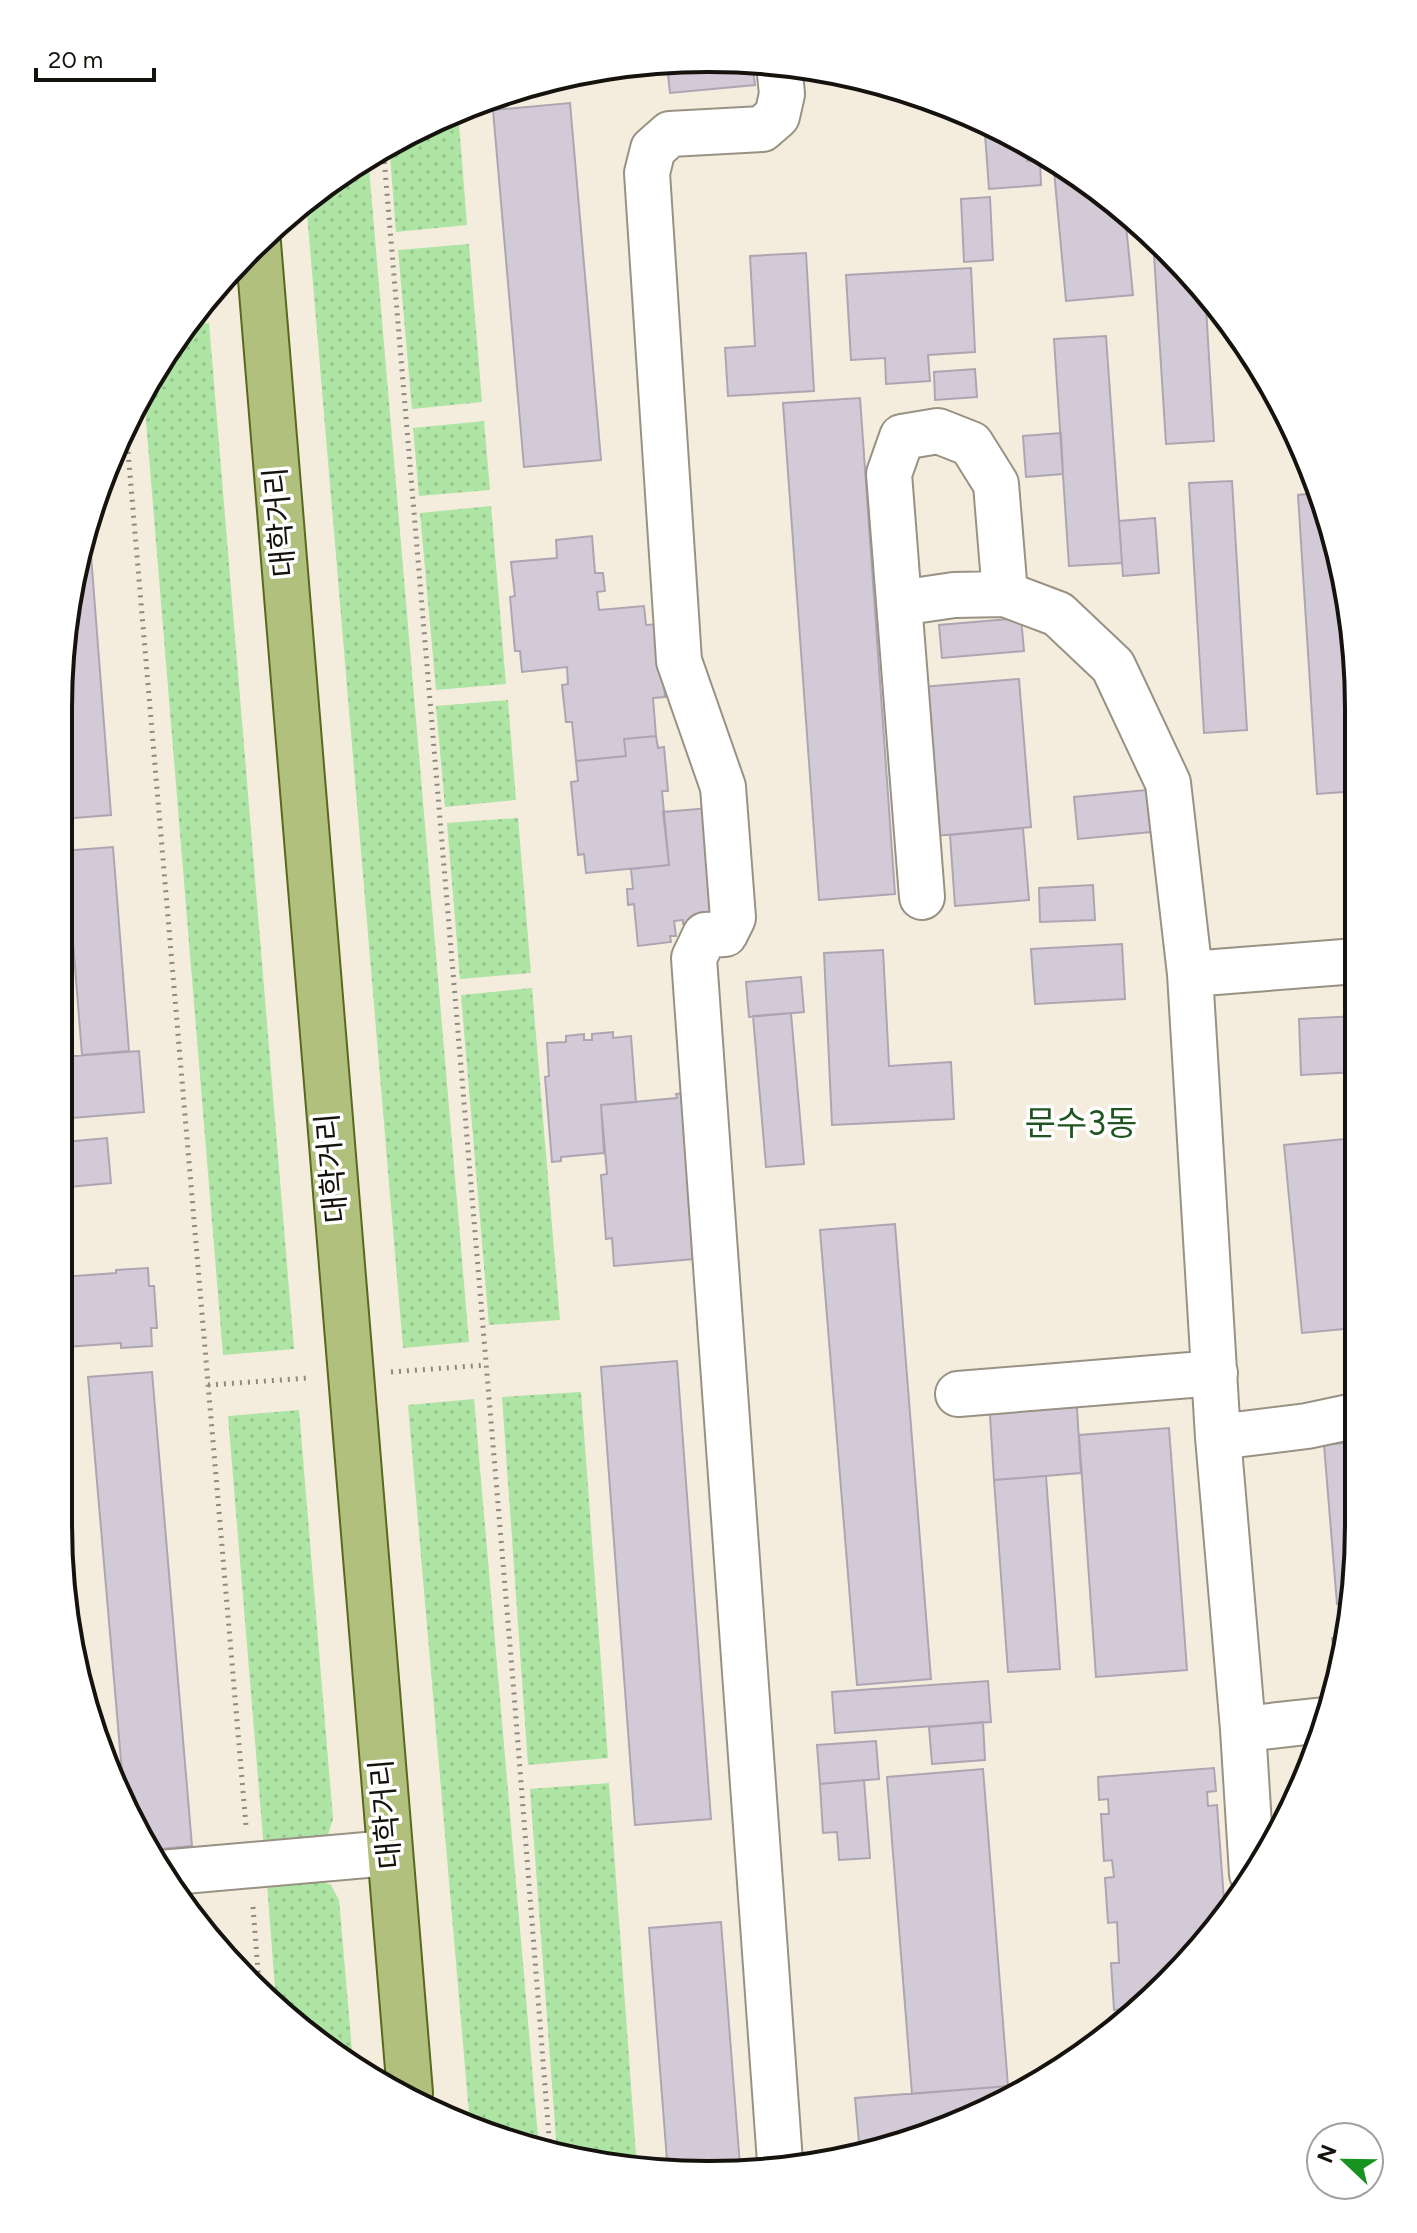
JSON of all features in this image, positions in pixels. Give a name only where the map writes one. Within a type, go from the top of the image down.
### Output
[{"type":"main road","name":"대학거리","points":[[259,257],[409,2086]]},
{"type":"street","points":[[780,76],[782,94],[777,116],[762,129],[670,134],[653,149],[647,173],[679,661],[723,787],[733,918],[725,934],[705,935],[694,958],[780,2157]]},
{"type":"street","points":[[922,897],[889,474],[902,437],[938,431],[971,444],[996,484],[1005,594]]},
{"type":"street","points":[[900,603],[954,595],[1005,594],[1058,614],[1113,666],[1168,783],[1190,974],[1218,1437],[1251,1857]]},
{"type":"street","points":[[1190,974],[1345,962]]},
{"type":"street","points":[[958,1394],[1215,1373]]},
{"type":"street","points":[[1218,1437],[1345,1418]]},
{"type":"street","points":[[1243,1729],[1313,1721]]},
{"type":"street","points":[[175,1872],[389,1853]]},
{"type":"path","points":[[384,161],[549,2140]]},
{"type":"path","points":[[128,449],[258,1975]]},
{"type":"green space","points":[[459,123],[467,225],[396,232],[390,157]]},
{"type":"green space","points":[[369,170],[469,1342],[403,1348],[307,215]]},
{"type":"green space","points":[[469,244],[482,402],[412,409],[398,250]]},
{"type":"green space","points":[[209,323],[294,1349],[223,1355],[145,413],[179,355],[202,324]]},
{"type":"green space","points":[[484,421],[490,490],[419,496],[413,428]]},
{"type":"green space","points":[[491,506],[506,684],[436,690],[420,513]]},
{"type":"green space","points":[[508,700],[516,800],[445,807],[436,706]]},
{"type":"green space","points":[[518,818],[531,973],[460,979],[447,823]]},
{"type":"green space","points":[[532,988],[560,1320],[489,1325],[461,995]]},
{"type":"green space","points":[[581,1392],[608,1758],[528,1765],[502,1397]]},
{"type":"green space","points":[[474,1399],[538,2137],[469,2114],[408,1405]]},
{"type":"green space","points":[[299,1410],[333,1819],[327,1838],[264,1850],[228,1416]]},
{"type":"green space","points":[[609,1783],[636,2157],[556,2142],[530,1789]]},
{"type":"green space","points":[[316,1879],[331,1885],[339,1900],[352,2052],[275,1990],[267,1883]]},
{"type":"building","points":[[668,73],[754,73],[755,85],[670,93]]},
{"type":"building","points":[[570,103],[601,460],[524,467],[493,110]]},
{"type":"building","points":[[985,136],[1027,157],[1027,161],[1040,165],[1041,185],[989,189]]},
{"type":"building","points":[[1054,174],[1126,229],[1133,295],[1066,301]]},
{"type":"building","points":[[990,197],[993,260],[964,262],[961,199]]},
{"type":"building","points":[[806,253],[814,391],[728,396],[725,348],[755,346],[750,256]]},
{"type":"building","points":[[1154,253],[1206,313],[1214,441],[1166,444]]},
{"type":"building","points":[[971,268],[975,352],[928,355],[930,381],[886,384],[885,358],[851,360],[846,275]]},
{"type":"building","points":[[1106,336],[1122,563],[1069,566],[1054,339]]},
{"type":"building","points":[[975,369],[977,397],[935,400],[934,372]]},
{"type":"building","points":[[860,398],[895,894],[819,900],[783,403]]},
{"type":"building","points":[[1061,433],[1063,474],[1026,477],[1023,436]]},
{"type":"building","points":[[1232,481],[1247,730],[1204,733],[1189,483]]},
{"type":"building","points":[[1307,494],[1311,504],[1333,584],[1340,625],[1344,667],[1345,792],[1317,794],[1298,495]]},
{"type":"building","points":[[1155,518],[1159,573],[1123,576],[1119,521]]},
{"type":"building","points":[[592,536],[595,573],[603,573],[605,591],[597,592],[599,610],[644,606],[646,625],[659,624],[665,697],[653,698],[656,736],[624,739],[626,756],[576,761],[572,722],[566,722],[562,685],[568,684],[567,667],[522,672],[520,651],[515,651],[510,597],[515,596],[511,562],[557,558],[556,540]]},
{"type":"building","points":[[91,556],[111,815],[72,818],[73,667],[77,625]]},
{"type":"building","points":[[1021,618],[1024,651],[942,658],[939,625]]},
{"type":"building","points":[[1019,679],[1031,827],[935,836],[922,687]]},
{"type":"building","points":[[656,736],[658,748],[664,747],[668,791],[662,791],[669,865],[586,873],[584,854],[578,855],[571,782],[578,781],[576,761],[626,756],[624,739]]},
{"type":"building","points":[[1146,790],[1151,832],[1078,839],[1074,797]]},
{"type":"building","points":[[709,808],[715,921],[683,924],[683,920],[674,921],[676,936],[670,936],[671,942],[638,946],[634,904],[628,905],[627,889],[633,889],[631,869],[669,865],[663,812]]},
{"type":"building","points":[[1023,828],[1029,900],[955,906],[950,835]]},
{"type":"building","points":[[113,847],[129,1051],[82,1055],[72,929],[72,850]]},
{"type":"building","points":[[1093,885],[1095,920],[1040,922],[1039,888]]},
{"type":"building","points":[[1122,944],[1125,999],[1035,1004],[1031,949]]},
{"type":"building","points":[[883,950],[889,1066],[951,1062],[954,1119],[832,1125],[824,953]]},
{"type":"building","points":[[801,977],[804,1012],[749,1017],[746,982]]},
{"type":"building","points":[[791,1013],[804,1164],[766,1167],[753,1016]]},
{"type":"building","points":[[1345,1017],[1345,1073],[1301,1075],[1299,1019]]},
{"type":"building","points":[[613,1032],[613,1038],[631,1036],[636,1102],[601,1105],[604,1153],[561,1157],[561,1161],[552,1162],[545,1077],[549,1076],[547,1043],[566,1042],[566,1036],[584,1034],[584,1040],[592,1040],[592,1034]]},
{"type":"building","points":[[139,1051],[144,1112],[72,1118],[72,1056]]},
{"type":"building","points":[[686,1093],[694,1259],[614,1266],[612,1238],[606,1239],[601,1175],[607,1174],[601,1105],[677,1098],[676,1094]]},
{"type":"building","points":[[107,1138],[111,1183],[72,1187],[72,1141]]},
{"type":"building","points":[[1345,1139],[1345,1329],[1302,1333],[1284,1145]]},
{"type":"building","points":[[895,1224],[931,1679],[857,1685],[820,1230]]},
{"type":"building","points":[[148,1268],[149,1286],[154,1286],[157,1328],[151,1328],[152,1346],[121,1348],[121,1343],[72,1347],[72,1276],[116,1273],[116,1270]]},
{"type":"building","points":[[677,1361],[711,1819],[635,1825],[601,1367]]},
{"type":"building","points":[[152,1372],[192,1846],[161,1849],[122,1772],[88,1377]]},
{"type":"building","points":[[1076,1393],[1081,1473],[994,1480],[989,1400]]},
{"type":"building","points":[[1169,1428],[1187,1670],[1096,1677],[1079,1435]]},
{"type":"building","points":[[1345,1443],[1344,1566],[1340,1604],[1337,1604],[1324,1445]]},
{"type":"building","points":[[1046,1476],[1060,1669],[1008,1672],[994,1480]]},
{"type":"building","points":[[988,1681],[991,1722],[835,1733],[832,1692]]},
{"type":"building","points":[[983,1722],[985,1760],[932,1764],[929,1727]]},
{"type":"building","points":[[876,1741],[879,1779],[820,1784],[817,1745]]},
{"type":"building","points":[[1214,1768],[1216,1791],[1207,1792],[1208,1806],[1217,1805],[1224,1897],[1159,1975],[1120,2009],[1114,2010],[1111,1963],[1119,1963],[1117,1922],[1108,1923],[1105,1878],[1114,1877],[1112,1860],[1104,1861],[1101,1814],[1109,1814],[1108,1799],[1099,1800],[1098,1777]]},
{"type":"building","points":[[983,1769],[1007,2086],[912,2094],[887,1777]]},
{"type":"building","points":[[864,1780],[870,1858],[839,1860],[837,1832],[823,1833],[820,1784]]},
{"type":"building","points":[[721,1922],[740,2160],[667,2160],[649,1928]]},
{"type":"building","points":[[1007,2086],[952,2113],[859,2143],[855,2098]]},
{"type":"district","name":"문수3동","points":[[1081,1123]]}]
